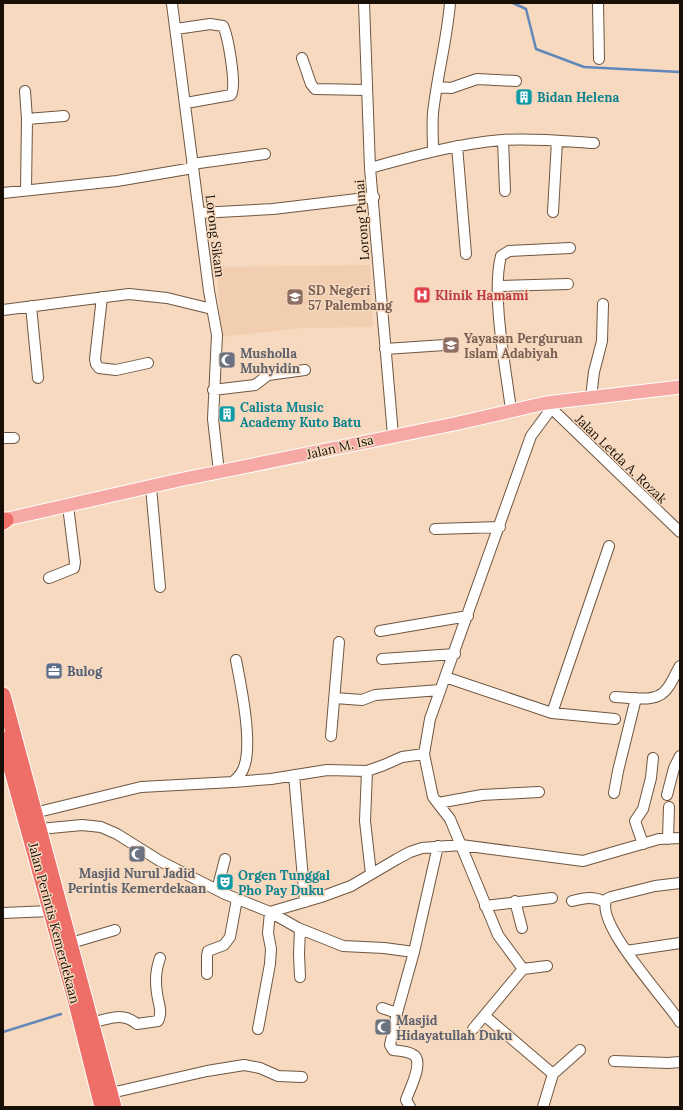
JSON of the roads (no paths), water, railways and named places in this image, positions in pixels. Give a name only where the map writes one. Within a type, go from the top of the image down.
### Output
[{"type":"highway","points":[[3,695],[113,1100]]},
{"type":"highway","name":"Jalan Perintis Kemerdekaan","points":[[3,739],[102,1107]]},
{"type":"main road","name":"Jalan M. Isa","points":[[4,521],[219,472],[393,435],[454,424],[511,410],[549,406],[591,397],[680,387]]},
{"type":"street","name":"Lorong Punai","points":[[364,3],[370,168],[374,197],[393,435]]},
{"type":"street","points":[[434,150],[433,115],[437,86],[446,44],[450,3]]},
{"type":"street","points":[[598,3],[599,59]]},
{"type":"street","name":"Lorong Sikam","points":[[172,4],[218,346],[213,390],[213,419],[219,472]]},
{"type":"street","points":[[176,29],[210,24],[223,26],[227,39],[233,83],[231,95],[186,103]]},
{"type":"street","points":[[302,58],[311,84],[315,89],[366,90]]},
{"type":"street","points":[[437,86],[451,88],[467,81],[477,79],[516,81]]},
{"type":"street","points":[[25,92],[27,119],[26,190]]},
{"type":"street","points":[[27,119],[64,116]]},
{"type":"street","points":[[370,168],[434,150],[503,140],[594,142]]},
{"type":"street","points":[[503,140],[504,191]]},
{"type":"street","points":[[553,212],[557,141]]},
{"type":"street","points":[[457,146],[466,254]]},
{"type":"street","points":[[3,193],[117,181],[265,154]]},
{"type":"street","points":[[199,213],[273,209],[374,197]]},
{"type":"street","points":[[511,410],[500,323],[498,286],[501,259],[505,253],[570,248]]},
{"type":"street","points":[[498,286],[568,284]]},
{"type":"street","points":[[3,310],[129,294],[144,295],[212,309]]},
{"type":"street","points":[[102,297],[95,359],[96,364],[100,368],[116,370],[148,363]]},
{"type":"street","points":[[591,397],[594,372],[602,341],[603,304]]},
{"type":"street","points":[[31,306],[38,378]]},
{"type":"street","points":[[385,349],[445,345]]},
{"type":"street","points":[[213,390],[255,385],[268,375],[305,370]]},
{"type":"street","points":[[523,969],[498,935],[450,819],[433,797],[424,754],[426,733],[440,690],[500,527],[531,436],[549,406]]},
{"type":"street","name":"Jalan Letda A. Rozak","points":[[549,406],[680,532]]},
{"type":"street","points":[[3,438],[14,438]]},
{"type":"street","points":[[151,487],[160,587]]},
{"type":"street","points":[[50,578],[74,568],[75,562],[68,506]]},
{"type":"street","points":[[435,529],[500,527]]},
{"type":"street","points":[[552,713],[610,546]]},
{"type":"street","points":[[380,631],[468,616]]},
{"type":"street","points":[[331,736],[339,642]]},
{"type":"street","points":[[382,659],[454,654]]},
{"type":"street","points":[[233,782],[244,770],[247,748],[242,690],[236,660]]},
{"type":"street","points":[[615,697],[647,698],[663,693],[680,666]]},
{"type":"street","points":[[445,677],[552,713],[615,720]]},
{"type":"street","points":[[335,698],[362,700],[375,695],[440,690]]},
{"type":"street","points":[[614,793],[636,698]]},
{"type":"street","points":[[34,812],[141,787],[233,782],[327,770],[367,770],[384,765],[402,757],[424,754]]},
{"type":"street","points":[[667,795],[674,768],[680,756]]},
{"type":"street","points":[[643,844],[636,821],[643,809],[651,778],[653,758]]},
{"type":"street","points":[[367,770],[365,821],[371,874]]},
{"type":"street","points":[[294,775],[305,902]]},
{"type":"street","points":[[438,803],[482,795],[539,792]]},
{"type":"street","points":[[668,839],[669,806]]},
{"type":"street","points":[[40,829],[82,824],[101,827],[117,834],[151,856],[217,890],[270,912],[300,929],[343,946],[384,948],[414,952]]},
{"type":"street","points":[[270,912],[352,886],[410,852],[438,846],[461,845],[578,861],[591,859],[643,844],[680,838]]},
{"type":"street","points":[[410,1107],[406,1100],[418,1063],[415,1056],[411,1053],[393,1050],[390,1045],[397,1013],[414,952],[438,846]]},
{"type":"street","points":[[217,890],[226,859]]},
{"type":"street","points":[[680,883],[655,886],[611,897],[605,902],[604,911],[614,933],[626,951],[680,1022]]},
{"type":"street","points":[[572,901],[590,897],[598,898],[605,902]]},
{"type":"street","points":[[207,974],[208,951],[224,945],[230,937],[236,898]]},
{"type":"street","points":[[485,906],[515,901],[552,898]]},
{"type":"street","points":[[515,901],[522,928]]},
{"type":"street","points":[[3,913],[50,912]]},
{"type":"street","points":[[258,1028],[271,956],[271,943],[268,933],[270,912]]},
{"type":"street","points":[[300,929],[300,977]]},
{"type":"street","points":[[71,942],[116,930]]},
{"type":"street","points":[[626,951],[680,943]]},
{"type":"street","points":[[91,1023],[120,1016],[129,1017],[137,1024],[158,1021],[161,1014],[156,993],[156,968],[160,958]]},
{"type":"street","points":[[473,1028],[485,1016],[523,969],[547,966]]},
{"type":"street","points":[[382,1008],[397,1013]]},
{"type":"street","points":[[485,1016],[553,1074]]},
{"type":"street","points":[[543,1107],[553,1074],[580,1050]]},
{"type":"street","points":[[614,1061],[680,1062]]},
{"type":"street","points":[[113,1100],[207,1071],[244,1065],[260,1068],[278,1076],[302,1077]]},
{"type":"waterway","points":[[513,3],[526,9],[536,49],[584,67],[680,72]]},
{"type":"waterway","points":[[3,1032],[61,1014]]},
{"type":"place","name":"Bidan Helena","points":[[524,97]]},
{"type":"place","name":"Klinik Hamami","points":[[422,295]]},
{"type":"place","name":"SD Negeri 57 Palembang","points":[[295,297]]},
{"type":"place","name":"Yayasan Perguruan Islam Adabiyah","points":[[451,345]]},
{"type":"place","name":"Musholla Muhyidin","points":[[227,360]]},
{"type":"place","name":"Calista Music Academy Kuto Batu","points":[[227,414]]},
{"type":"place","name":"Bulog","points":[[54,671]]},
{"type":"place","name":"Masjid Nurul Jadid Perintis Kemerdekaan","points":[[137,854]]},
{"type":"place","name":"Orgen Tunggal Pho Pay Duku","points":[[225,882]]},
{"type":"place","name":"Masjid Hidayatullah Duku","points":[[383,1027]]}]
